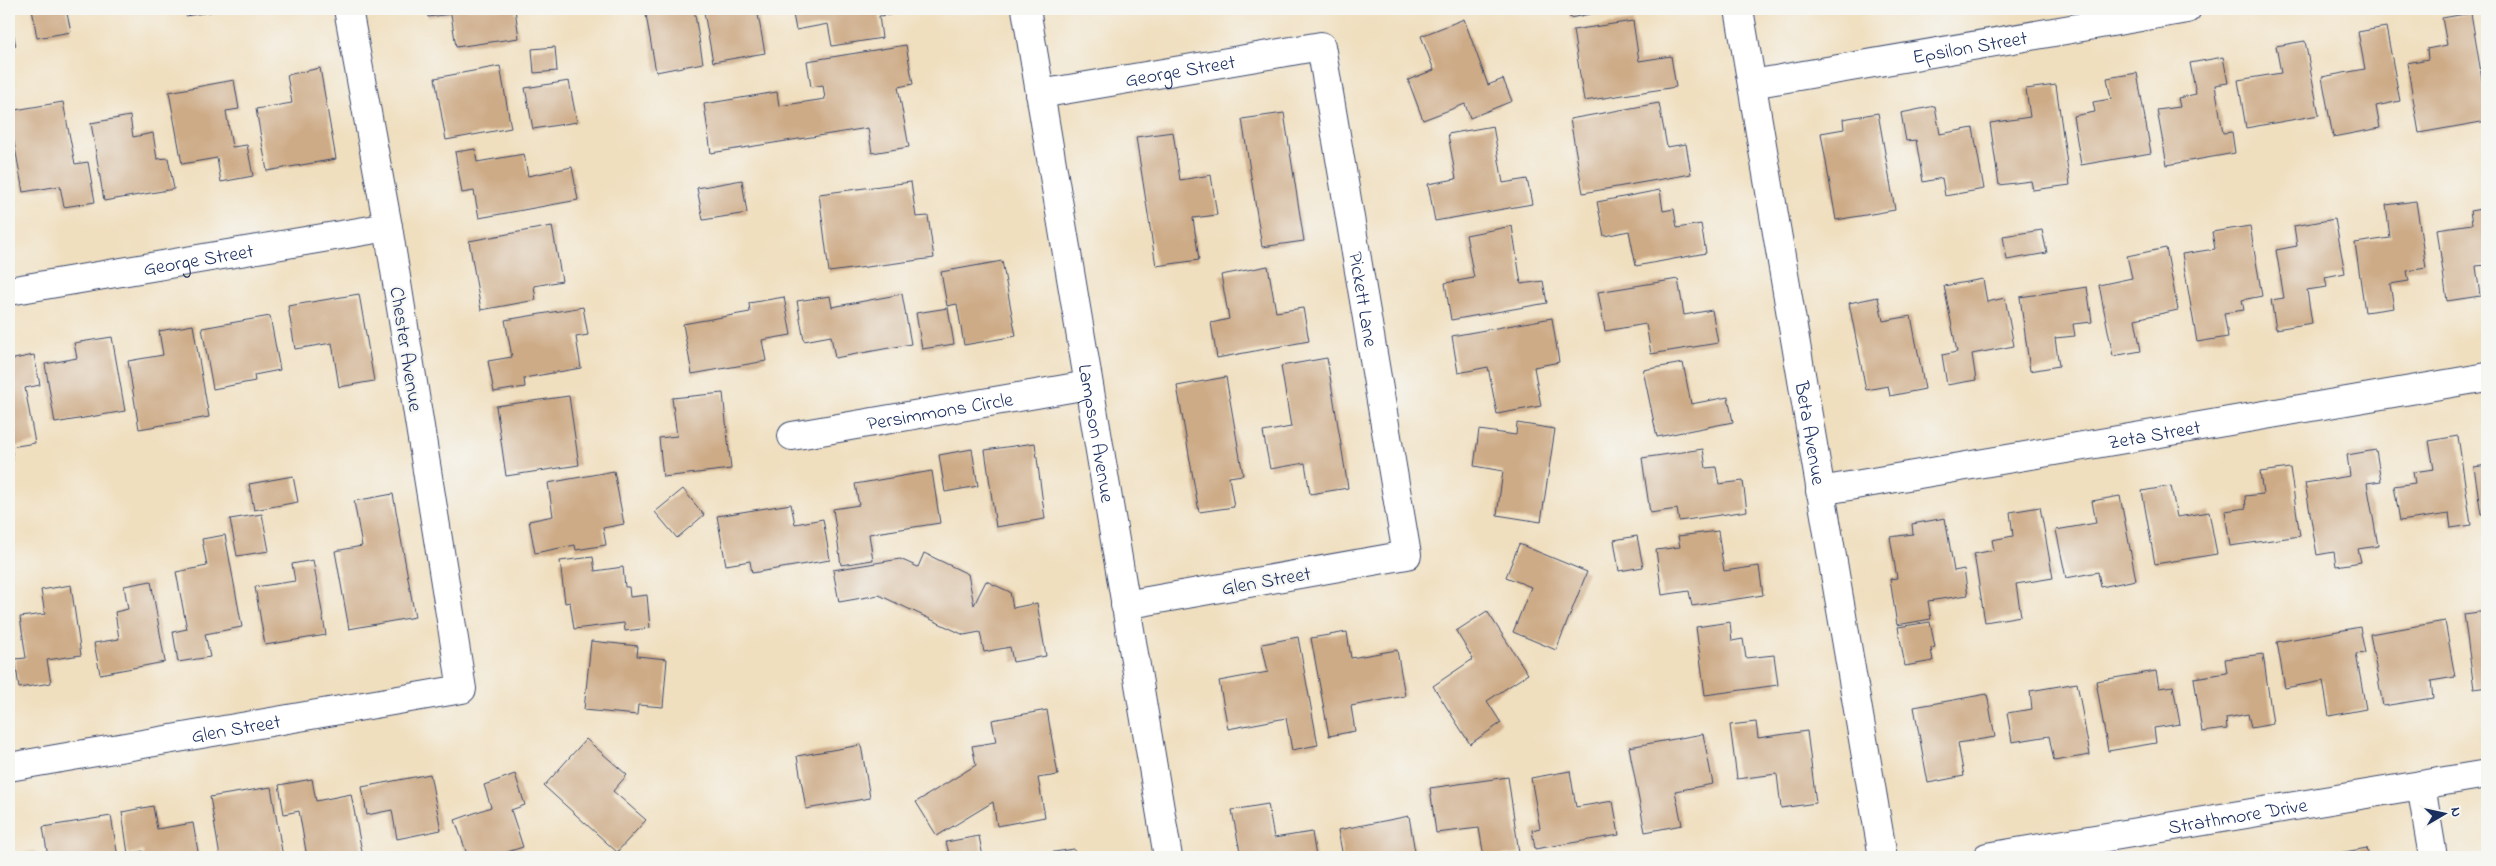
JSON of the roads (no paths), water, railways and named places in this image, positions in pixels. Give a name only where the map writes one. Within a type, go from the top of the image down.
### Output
[{"type":"street","name":"Chester Avenue","points":[[348,9],[388,227],[462,689]]},
{"type":"street","name":"Lampson Avenue","points":[[1026,9],[1168,857]]},
{"type":"street","name":"Beta Avenue","points":[[1739,9],[1883,857]]},
{"type":"street","name":"Epsilon Street","points":[[1752,84],[2187,9]]},
{"type":"street","name":"George Street","points":[[1040,94],[1321,46]]},
{"type":"street","name":"Pickett Lane","points":[[1321,46],[1407,555]]},
{"type":"street","name":"George Street","points":[[9,291],[388,227]]},
{"type":"street","name":"Zeta Street","points":[[1820,492],[2487,377]]},
{"type":"street","name":"Persimmons Circle","points":[[792,436],[1088,385]]},
{"type":"street","name":"Glen Street","points":[[1125,604],[1407,555]]},
{"type":"street","name":"Glen Street","points":[[9,767],[462,689]]},
{"type":"street","name":"Strathmore Drive","points":[[1987,857],[2021,854],[2487,774]]},
{"type":"street","points":[[2421,785],[2433,857]]}]
